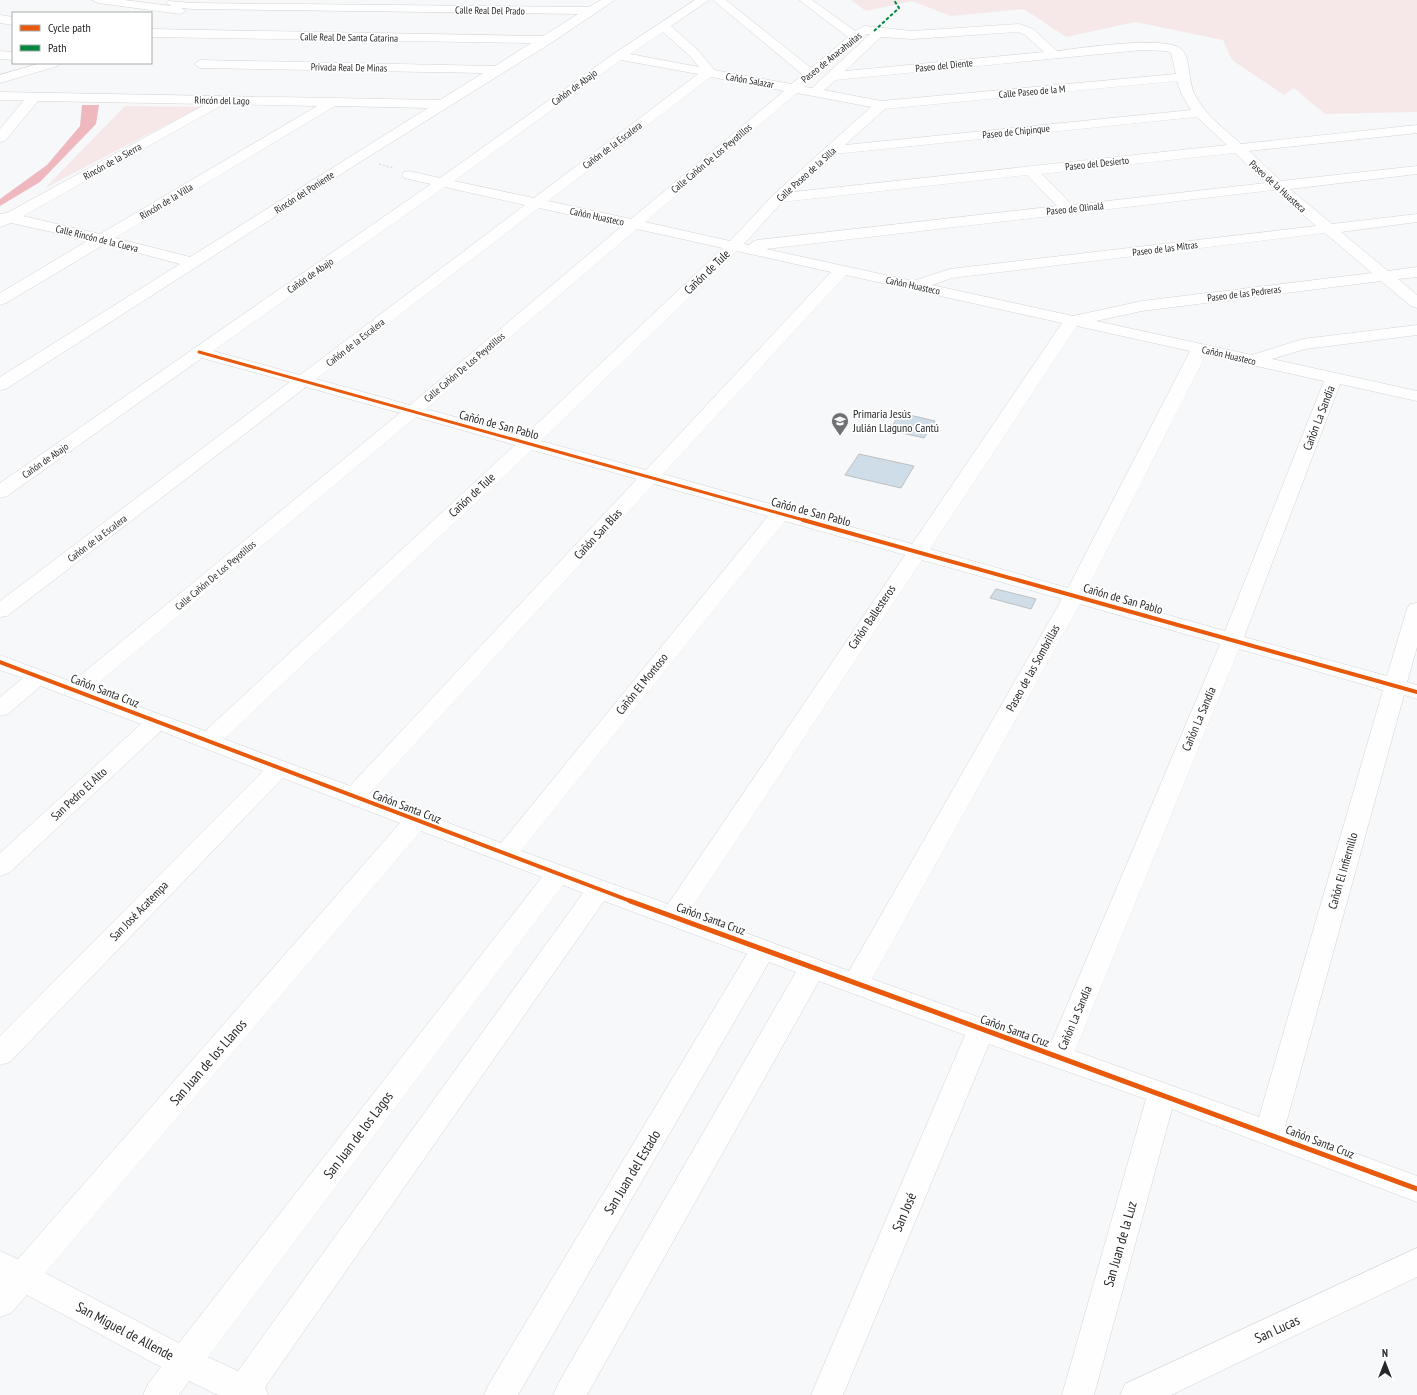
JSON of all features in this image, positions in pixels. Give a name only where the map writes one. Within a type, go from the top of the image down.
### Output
[{"type":"street","name":"Calle Real De Santa Catarina","points":[[98,0],[132,12]]},
{"type":"street","points":[[155,20],[177,5],[192,6],[204,0]]},
{"type":"street","name":"Cañón de Abajo","points":[[0,492],[443,182],[619,56],[703,0]]},
{"type":"street","points":[[719,0],[810,74]]},
{"type":"street","points":[[805,0],[854,37]]},
{"type":"street","name":"Rincón del Poniente","points":[[0,385],[194,263],[355,159],[547,40],[590,6],[607,1]]},
{"type":"street","name":"Calle Real Del Prado","points":[[192,6],[590,6]]},
{"type":"street","points":[[0,19],[12,21]]},
{"type":"street","name":"Calle Real De Santa Catarina","points":[[155,20],[547,40]]},
{"type":"street","points":[[664,26],[695,54],[709,72]]},
{"type":"street","points":[[878,34],[912,35],[1019,28],[1029,32],[1054,54]]},
{"type":"street","name":"Paseo de Anacahuitas","points":[[794,88],[854,37],[866,30],[874,31],[878,34],[815,92]]},
{"type":"street","name":"Paseo del Diente","points":[[833,76],[1142,46],[1170,47]]},
{"type":"street","name":"Paseo de la Huasteca","points":[[1170,47],[1177,51],[1181,63],[1184,85],[1188,95],[1200,113],[1235,148],[1278,186],[1326,228],[1417,303]]},
{"type":"street","points":[[0,54],[12,56]]},
{"type":"street","name":"Cañón Salazar","points":[[619,56],[881,105]]},
{"type":"street","points":[[0,68],[13,64]]},
{"type":"street","points":[[0,79],[51,64]]},
{"type":"street","name":"Privada Real De Minas","points":[[200,64],[499,70]]},
{"type":"street","name":"Cañón de la Escalera","points":[[0,611],[303,382],[536,202],[709,72]]},
{"type":"street","name":"Calle Paseo de la M","points":[[881,105],[1183,77]]},
{"type":"street","name":"Calle Cañón De Los Peyotillos","points":[[76,690],[413,411],[794,88]]},
{"type":"street","name":"Rincón del Lago","points":[[0,96],[444,104]]},
{"type":"street","points":[[0,138],[35,96]]},
{"type":"street","name":"Rincón de la Sierra","points":[[4,219],[223,100]]},
{"type":"street","name":"Rincón de la Villa","points":[[0,300],[103,240],[332,102]]},
{"type":"street","name":"Calle Paseo de la Silla","points":[[734,246],[778,198],[881,105]]},
{"type":"street","name":"Paseo de Chipinque","points":[[832,150],[1200,113]]},
{"type":"street","name":"Paseo del Desierto","points":[[778,198],[1417,129]]},
{"type":"street","name":"Paseo de Olinalá","points":[[734,246],[776,244],[1068,209],[1417,170]]},
{"type":"street","points":[[1031,171],[1068,209]]},
{"type":"street","name":"Cañón Huasteco","points":[[409,175],[1417,396]]},
{"type":"street","name":"Paseo de las Mitras","points":[[914,286],[950,274],[1417,218]]},
{"type":"street","name":"Calle Rincón de la Cueva","points":[[4,219],[103,240],[194,263]]},
{"type":"street","name":"Cañón de Tule","points":[[208,741],[528,443],[734,246]]},
{"type":"street","name":"Cañón San Blas","points":[[353,797],[842,270]]},
{"type":"street","name":"Paseo de las Pedreras","points":[[1072,320],[1142,306],[1417,272]]},
{"type":"street","name":"Cañón Ballesteros","points":[[674,916],[916,551],[1072,320]]},
{"type":"street","points":[[1252,360],[1303,344],[1417,330]]},
{"type":"street","name":"Paseo de las Sombrillas","points":[[856,983],[1074,596],[1200,349]]},
{"type":"street","name":"Cañón de San Pablo","points":[[200,352],[303,382],[651,476],[780,514],[1407,689]]},
{"type":"street","name":"Cañón La Sandía","points":[[1059,1057],[1232,640],[1334,378]]},
{"type":"street","name":"Cañón El Montoso","points":[[505,854],[780,514]]},
{"type":"street","name":"Cañón El Infiernillo","points":[[1269,1133],[1407,689],[1417,609]]},
{"type":"street","name":"Cañón Santa Cruz","points":[[0,662],[558,874],[981,1030],[1162,1093],[1417,1189]]},
{"type":"street","points":[[1,707],[39,676]]},
{"type":"street","name":"San Pedro El Alto","points":[[0,867],[157,722]]},
{"type":"street","name":"San José Acatempa","points":[[0,1054],[279,769]]},
{"type":"street","name":"San Juan de los Llanos","points":[[0,1303],[11,1271],[416,821]]},
{"type":"street","name":"San Juan de los Lagos","points":[[159,1395],[558,874]]},
{"type":"street","points":[[247,1393],[599,889]]},
{"type":"street","name":"San Juan del Estado","points":[[500,1395],[764,949]]},
{"type":"street","points":[[569,1395],[813,967]]},
{"type":"street","name":"San José","points":[[827,1395],[981,1030]]},
{"type":"street","name":"San Juan de la Luz","points":[[1078,1395],[1162,1093]]},
{"type":"street","name":"San Lucas","points":[[1136,1395],[1417,1262]]},
{"type":"street","name":"San Miguel de Allende","points":[[11,1271],[184,1362],[247,1393]]},
{"type":"shaded area","points":[[851,0],[1417,0],[1417,112],[1325,114],[1294,88],[1284,95],[1232,60],[1223,40],[1135,22],[1066,37],[1024,9],[951,16],[912,1],[866,11]]},
{"type":"shaded area","points":[[82,105],[99,105],[96,124],[40,182],[0,206],[0,199],[47,165],[80,126]]},
{"type":"shaded area","points":[[125,106],[200,107],[45,188]]},
{"type":"building","points":[[901,413],[935,421],[924,438],[889,430]]},
{"type":"building","points":[[859,454],[914,466],[901,488],[845,475]]},
{"type":"building","points":[[996,589],[1036,599],[1031,609],[990,598]]},
{"type":"marked path","points":[[874,31],[899,8],[894,0]]},
{"type":"cycle path","points":[[199,352],[1417,692]]},
{"type":"cycle path","points":[[0,662],[558,874],[981,1030],[1162,1093],[1417,1189]]},
{"type":"place","name":"Primaria Jesús Julián Llaguno Cantú","points":[[840,436]]}]
